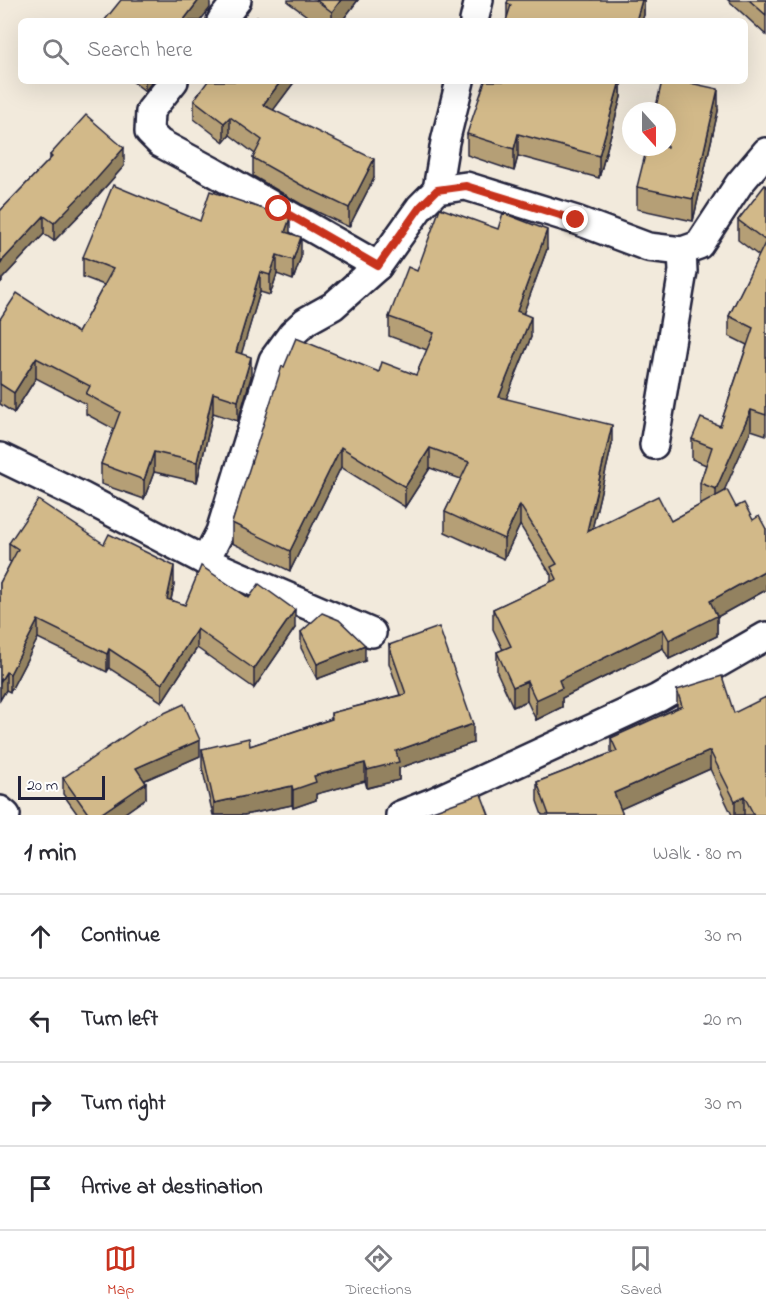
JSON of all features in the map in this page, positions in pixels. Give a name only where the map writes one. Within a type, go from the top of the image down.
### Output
[{"type":"street","points":[[223,18],[237,0]]},
{"type":"street","points":[[475,18],[479,0]]},
{"type":"street","points":[[172,84],[150,111],[149,132],[160,143],[378,266]]},
{"type":"street","points":[[205,561],[220,532],[273,360],[292,334],[306,321],[333,306],[378,266],[420,207],[437,190],[445,141],[459,84]]},
{"type":"street","points":[[437,190],[466,186],[576,220],[648,247],[682,251],[699,245],[739,184],[766,152]]},
{"type":"street","points":[[654,445],[683,271],[682,251]]},
{"type":"street","points":[[0,457],[83,497],[205,561],[372,633]]},
{"type":"street","points":[[400,815],[658,698],[766,636]]},
{"type":"street","points":[[0,810],[6,815]]},
{"type":"building","points":[[121,0],[199,0],[185,18],[106,18]]},
{"type":"building","points":[[316,0],[341,0],[332,12]]},
{"type":"building","points":[[508,0],[642,0],[637,18],[507,18],[511,5],[507,3]]},
{"type":"building","points":[[749,0],[766,0],[766,15]]},
{"type":"building","points":[[206,84],[279,84],[263,105],[374,159],[349,208],[253,158],[262,140],[230,117],[224,123],[194,100]]},
{"type":"building","points":[[484,84],[619,84],[599,156],[518,134],[514,149],[467,134]]},
{"type":"building","points":[[661,84],[695,84],[718,89],[693,199],[637,187],[645,156],[676,156],[676,102],[657,102]]},
{"type":"building","points":[[86,115],[124,148],[54,223],[44,216],[0,265],[0,211],[52,157],[50,155]]},
{"type":"building","points":[[113,185],[200,221],[210,191],[290,218],[285,232],[301,237],[293,260],[277,255],[270,275],[260,272],[236,352],[251,357],[238,401],[213,393],[197,462],[154,452],[144,480],[101,464],[120,412],[86,394],[90,386],[36,358],[14,393],[0,384],[0,319],[17,293],[78,333],[113,269],[83,257]]},
{"type":"building","points":[[766,186],[766,241],[738,220]]},
{"type":"building","points":[[440,208],[498,229],[503,213],[547,230],[517,311],[531,317],[499,397],[612,425],[587,531],[658,496],[671,521],[727,490],[736,507],[744,503],[753,520],[759,516],[766,529],[766,570],[710,601],[717,616],[669,640],[663,629],[559,680],[562,688],[536,700],[527,681],[513,687],[497,652],[511,646],[493,609],[557,579],[551,567],[557,564],[520,505],[504,539],[445,512],[469,462],[430,448],[405,487],[341,447],[290,551],[232,523],[282,366],[284,367],[296,338],[379,372],[382,362],[416,375],[434,333],[389,317],[408,267],[417,271]]},
{"type":"building","points":[[766,241],[766,415],[751,410],[716,489],[700,483],[712,447],[692,439],[701,418],[720,426],[753,328],[729,316]]},
{"type":"building","points":[[38,500],[104,544],[109,534],[174,566],[167,599],[185,605],[201,566],[249,598],[259,584],[295,610],[254,669],[197,629],[162,684],[109,649],[107,654],[38,620],[10,674],[6,672],[0,682],[0,583],[18,549],[9,543]]},
{"type":"building","points":[[322,613],[339,620],[365,645],[317,664],[301,632]]},
{"type":"building","points":[[439,627],[473,724],[396,751],[399,762],[367,770],[365,763],[314,776],[316,782],[293,790],[292,786],[214,803],[202,749],[249,738],[250,746],[332,719],[331,713],[406,694],[389,645]]},
{"type":"building","points":[[722,676],[734,713],[766,697],[766,815],[754,815],[744,796],[735,801],[710,751],[614,793],[623,815],[549,815],[537,782],[617,751],[611,738],[682,706],[677,690]]},
{"type":"building","points":[[184,704],[200,740],[136,768],[146,783],[99,815],[89,815],[63,778],[147,721]]},
{"type":"building","points":[[481,794],[489,815],[421,815]]},
{"type":"route","points":[[279,209],[378,266],[420,207],[437,190],[466,186],[576,220]]}]
